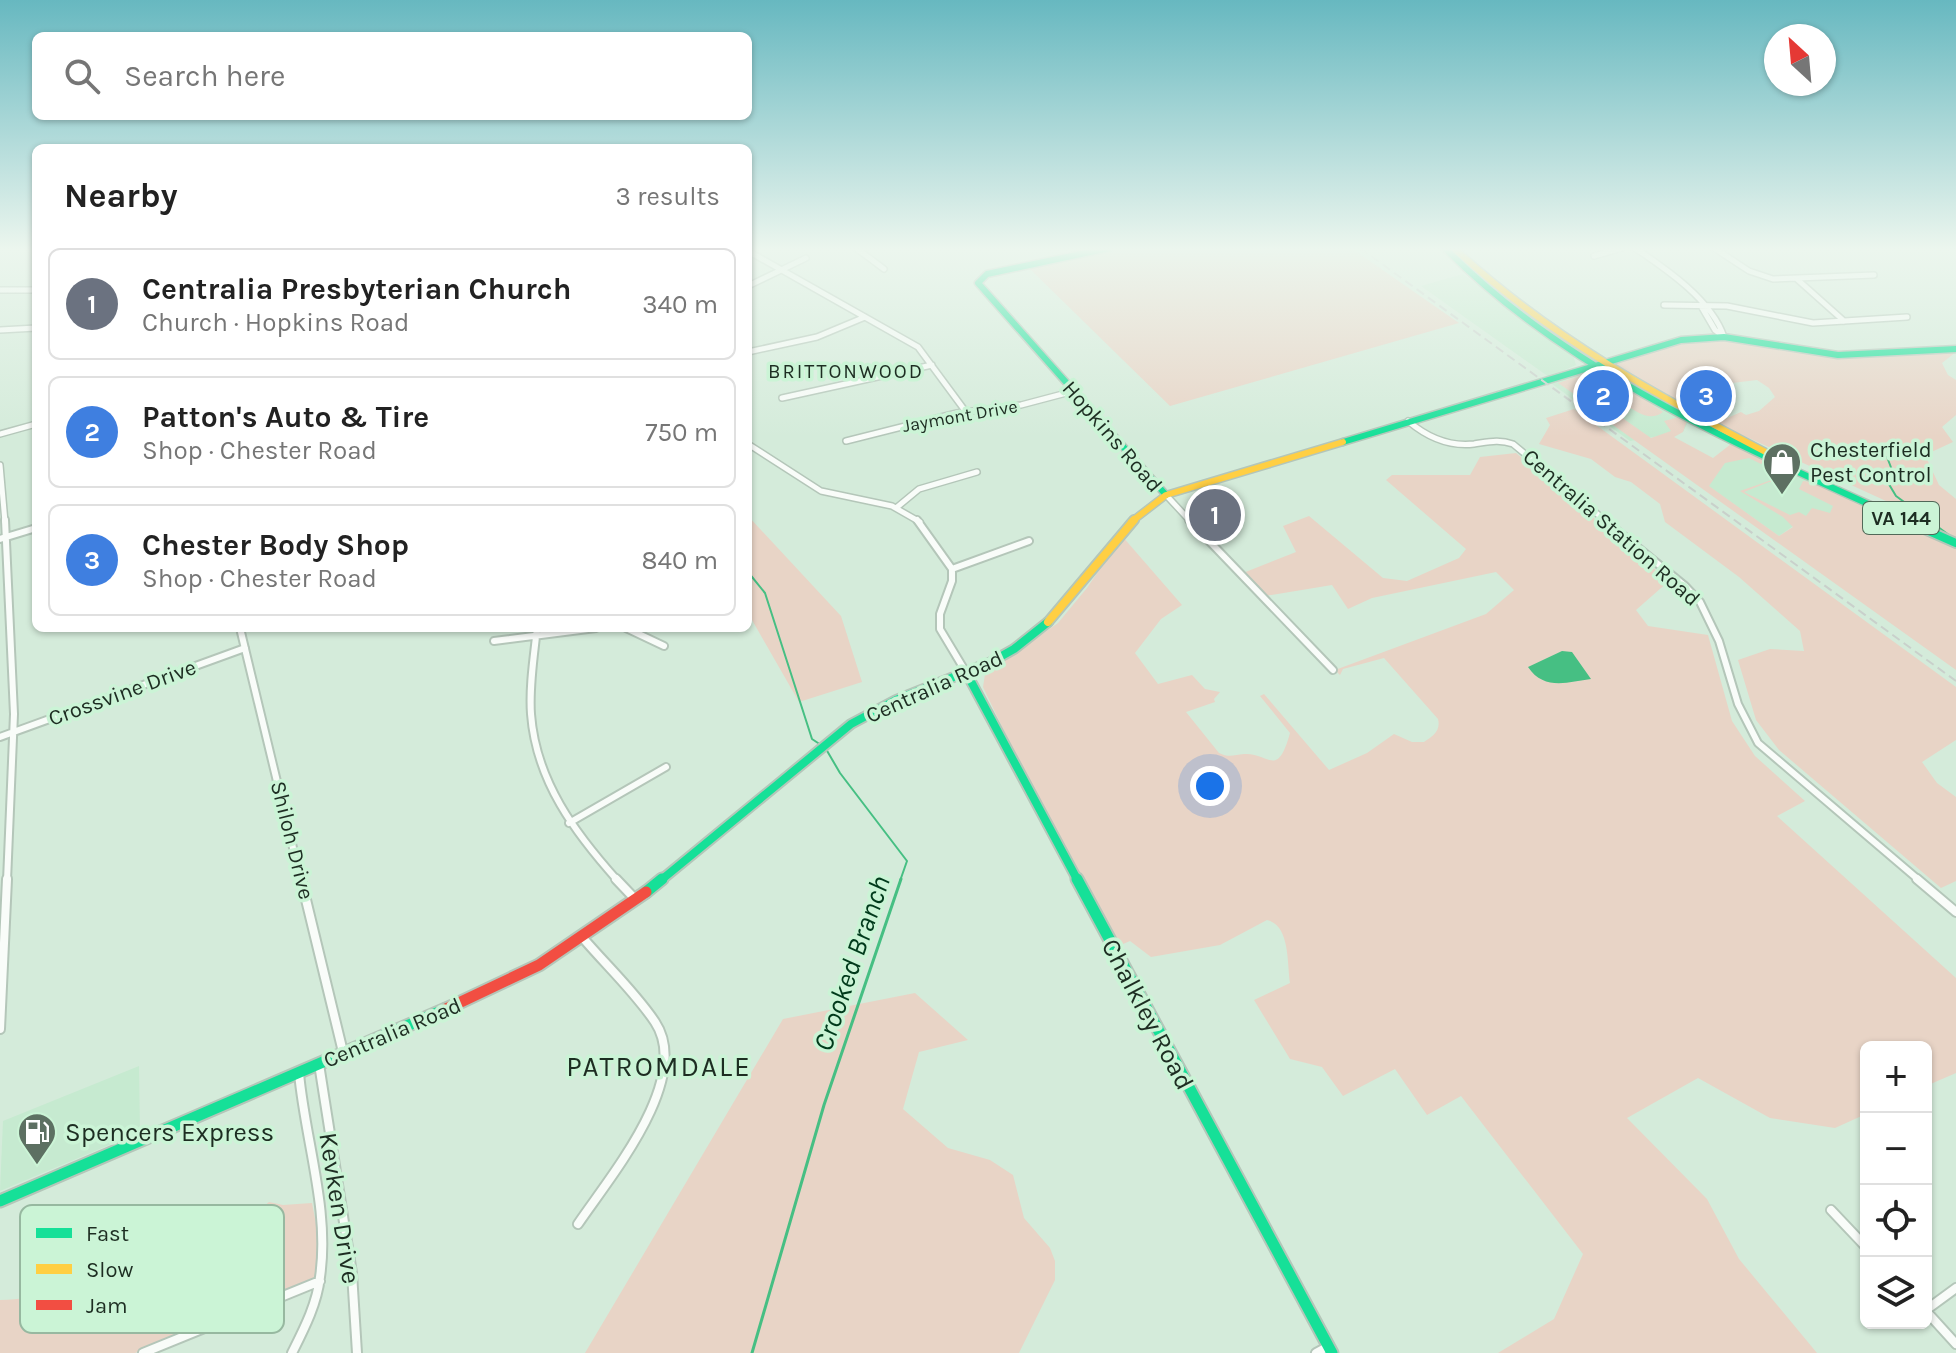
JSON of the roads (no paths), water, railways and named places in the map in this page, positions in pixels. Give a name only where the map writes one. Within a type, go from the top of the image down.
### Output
[{"type":"main road","name":"Hopkins Road","points":[[1003,311],[1166,495]]},
{"type":"main road","points":[[1520,311],[1602,364]]},
{"type":"main road","points":[[1529,311],[1602,364]]},
{"type":"main road","name":"Centralia Road","points":[[0,1201],[504,984],[583,938],[757,802],[832,737],[878,708],[967,674],[1010,652],[1050,621],[1077,591],[1129,519],[1166,495],[1681,340],[1724,337],[1826,355],[1956,349]]},
{"type":"main road","name":"VA 144","points":[[1602,364],[1846,493],[1956,543]]},
{"type":"main road","name":"Chalkley Road","points":[[967,674],[1330,1350]]},
{"type":"street","points":[[855,311],[918,347],[966,412]]},
{"type":"street","points":[[1702,311],[1724,337]]},
{"type":"street","points":[[1750,311],[1800,322],[1907,317]]},
{"type":"street","points":[[1833,311],[1844,321]]},
{"type":"street","points":[[752,351],[817,337],[865,317]]},
{"type":"street","points":[[1,331],[32,328]]},
{"type":"street","points":[[782,398],[932,365]]},
{"type":"street","name":"Jaymont Drive","points":[[846,441],[966,412],[1021,405],[1074,391]]},
{"type":"street","name":"Centralia Station Road","points":[[1408,421],[1422,433],[1453,444],[1470,445],[1492,440],[1513,444],[1579,495],[1597,515],[1697,596],[1711,619],[1740,716],[1758,743],[1956,912]]},
{"type":"street","points":[[0,434],[32,425]]},
{"type":"street","points":[[752,447],[821,491],[896,508],[926,528],[952,569],[952,581],[940,614],[940,629],[967,674]]},
{"type":"street","points":[[0,465],[14,732],[0,1029]]},
{"type":"street","points":[[896,508],[930,484],[977,472]]},
{"type":"street","name":"Hopkins Road","points":[[1166,495],[1333,670]]},
{"type":"street","points":[[2,539],[32,529]]},
{"type":"street","points":[[952,569],[1029,541]]},
{"type":"street","name":"Shiloh Drive","points":[[241,632],[344,1053]]},
{"type":"street","points":[[494,641],[537,632],[531,693],[534,736],[543,774],[569,823],[635,899]]},
{"type":"street","points":[[639,632],[664,646]]},
{"type":"street","name":"Crossvine Drive","points":[[0,737],[245,648]]},
{"type":"street","points":[[569,823],[666,767]]},
{"type":"street","points":[[578,1224],[654,1102],[665,1062],[662,1036],[656,1023],[583,938]]},
{"type":"street","name":"Kevken Drive","points":[[319,1064],[352,1273],[357,1353]]},
{"type":"street","points":[[292,1353],[306,1326],[320,1281],[324,1227],[302,1120],[299,1073]]},
{"type":"street","points":[[1831,1210],[1860,1241]]},
{"type":"street","points":[[284,1296],[320,1281]]},
{"type":"street","points":[[1932,1306],[1956,1288]]},
{"type":"street","points":[[1932,1318],[1956,1344]]},
{"type":"street","points":[[143,1353],[192,1333]]},
{"type":"street","points":[[1316,1353],[1330,1350]]},
{"type":"waterway","points":[[1887,457],[1892,470],[1887,481],[1896,496],[1953,538]]},
{"type":"waterway","name":"Crooked Branch","points":[[752,577],[765,593],[812,739],[821,745]]},
{"type":"waterway","name":"Crooked Branch","points":[[826,749],[840,773],[907,861],[900,881]]},
{"type":"waterway","name":"Crooked Branch","points":[[752,1353],[824,1105],[901,879]]},
{"type":"railway","points":[[1447,311],[1956,681]]},
{"type":"place","name":"Patton's Auto & Tire","points":[[1603,396]]},
{"type":"place","name":"Chester Body Shop","points":[[1706,396]]},
{"type":"place","name":"Chesterfield Pest Control","points":[[1782,496]]},
{"type":"place","name":"Centralia Presbyterian Church","points":[[1215,515]]},
{"type":"place","name":"Spencers Express","points":[[37,1166]]},
{"type":"district","name":"BRITTONWOOD","points":[[846,371]]},
{"type":"district","name":"PATROMDALE","points":[[659,1066]]}]
